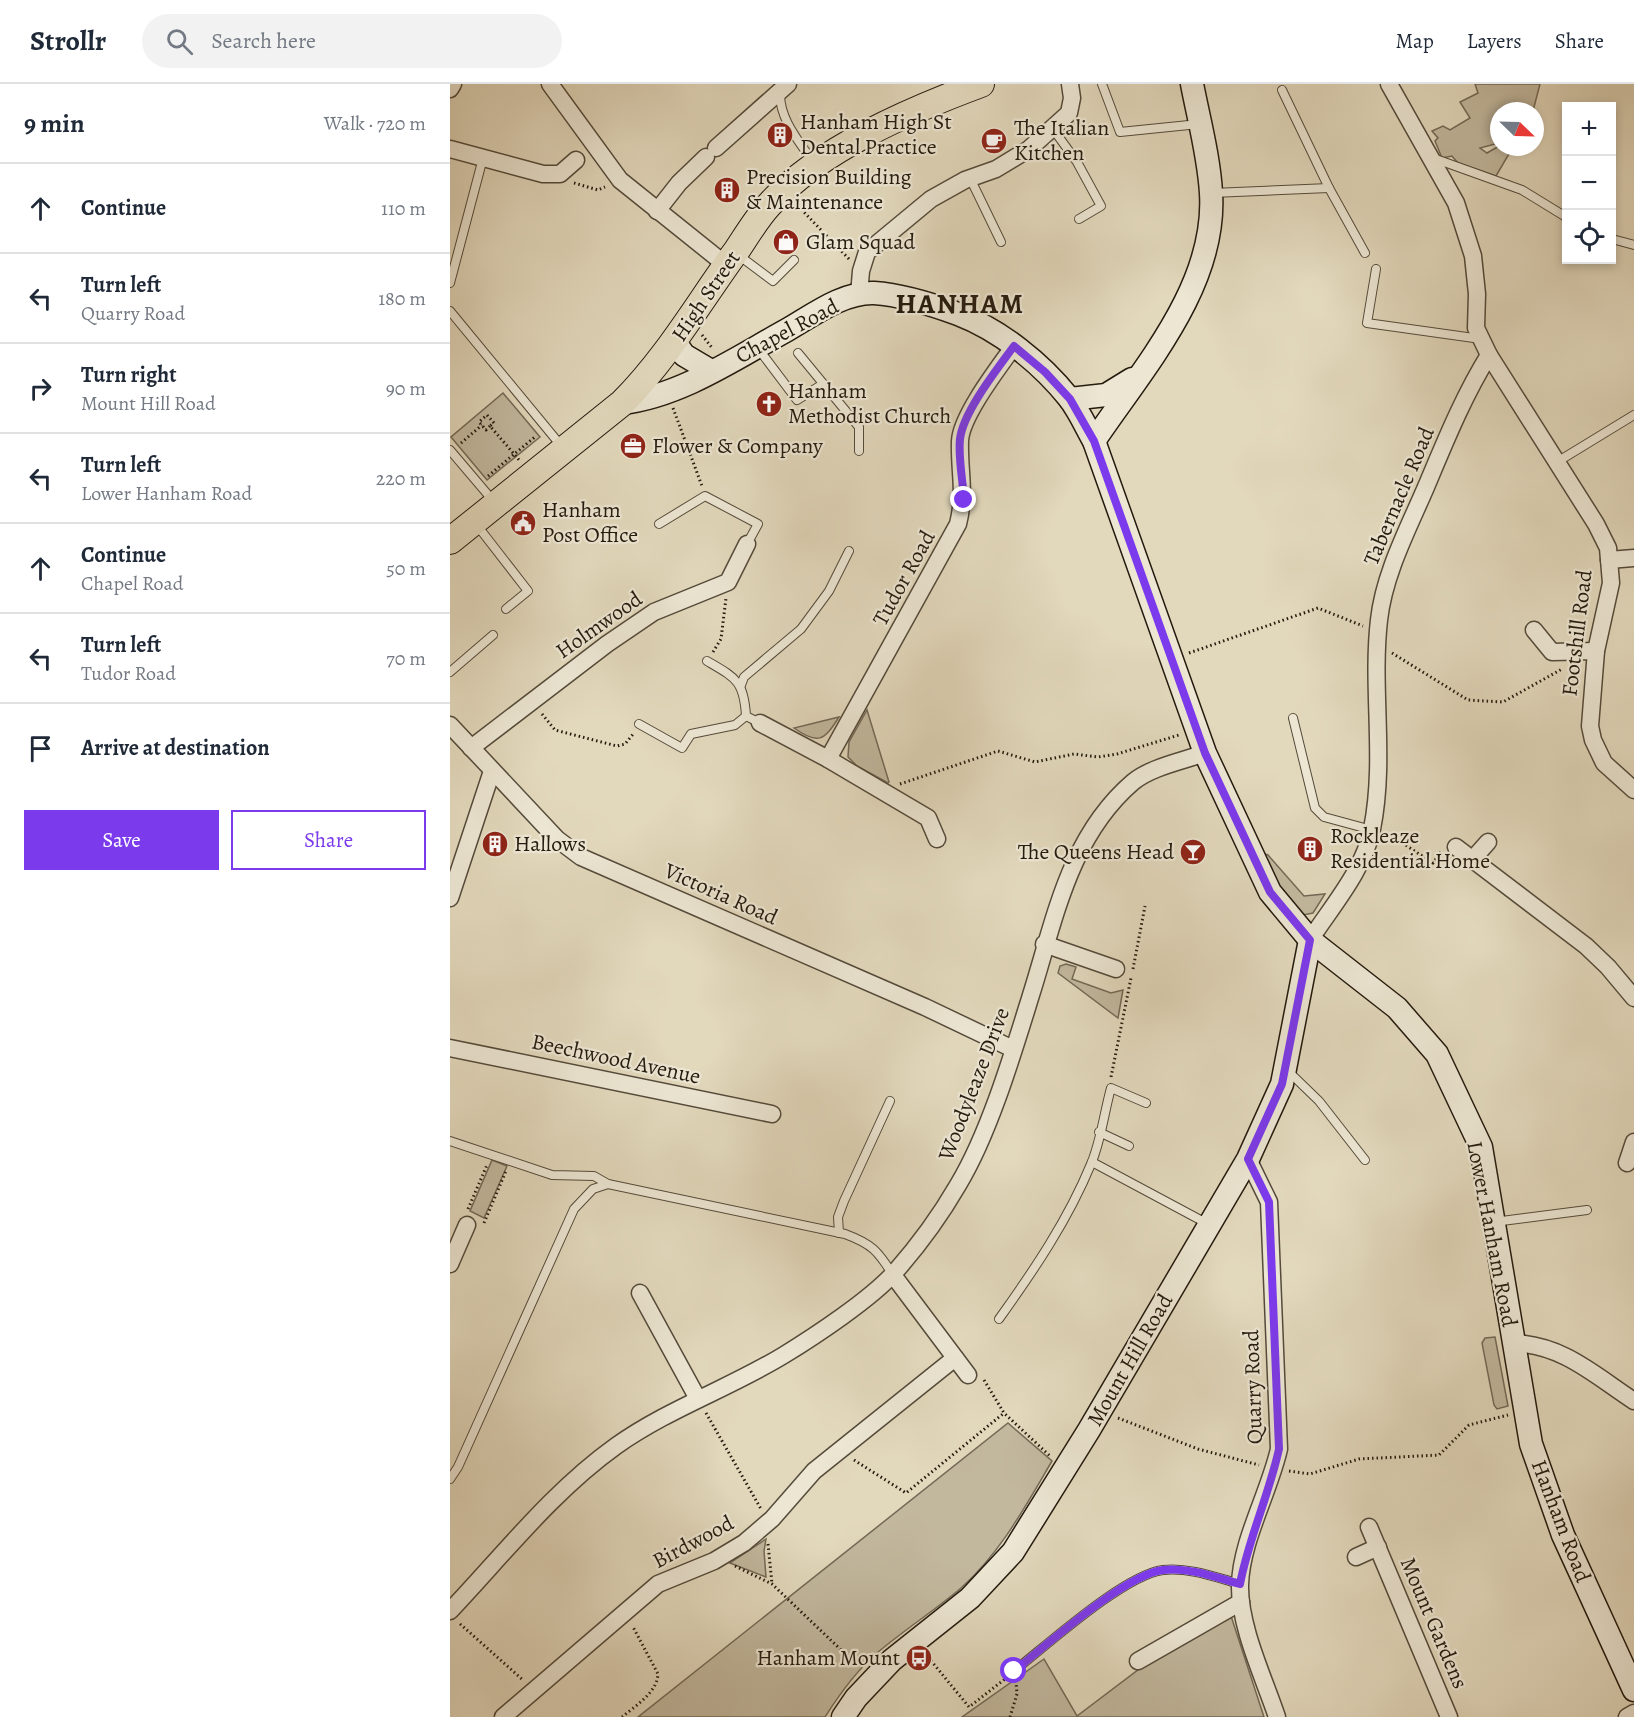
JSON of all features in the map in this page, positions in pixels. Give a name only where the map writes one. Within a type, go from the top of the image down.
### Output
[{"type":"main road","name":"High Street","points":[[450,541],[530,474],[622,403],[675,342],[766,207],[783,190],[815,164],[914,111],[981,84]]},
{"type":"main road","points":[[1094,441],[1184,304],[1208,246],[1212,193],[1192,84]]},
{"type":"main road","name":"Chapel Road","points":[[622,403],[644,401],[668,392],[718,368],[830,305],[859,295],[874,293],[925,302],[976,321],[1014,346],[1045,372],[1070,399],[1094,441]]},
{"type":"main road","name":"Chapel Road","points":[[675,342],[684,355],[718,368]]},
{"type":"main road","name":"Chapel Road","points":[[658,364],[687,372],[718,368]]},
{"type":"main road","points":[[1070,399],[1106,394],[1138,376]]},
{"type":"main road","name":"Lower Hanham Road","points":[[1094,441],[1205,753],[1270,892],[1310,940],[1397,1008],[1437,1054],[1480,1147],[1513,1343]]},
{"type":"main road","name":"Mount Hill Road","points":[[843,1717],[873,1680],[915,1641],[970,1598],[1013,1552],[1065,1469],[1248,1159],[1271,1113],[1285,1068],[1310,940]]},
{"type":"main road","name":"Hanham Road","points":[[1513,1343],[1531,1444],[1563,1535],[1633,1686]]},
{"type":"street","points":[[450,89],[453,84]]},
{"type":"street","points":[[550,84],[620,180],[657,211],[730,258]]},
{"type":"street","points":[[859,295],[861,271],[867,252],[909,215],[932,199],[970,178],[1016,158],[1053,129],[1072,110],[1070,84]]},
{"type":"street","points":[[1389,84],[1456,203],[1473,256],[1477,294],[1476,328],[1489,356]]},
{"type":"street","points":[[657,211],[679,183],[784,89]]},
{"type":"street","points":[[450,149],[543,174],[560,174],[576,160]]},
{"type":"street","name":"Tudor Road","points":[[828,759],[958,524],[964,500],[960,439],[963,428],[986,385],[1014,346]]},
{"type":"street","name":"Footshill Road","points":[[1489,356],[1596,524],[1608,548],[1611,583],[1595,658],[1590,710],[1593,740],[1604,763],[1634,790]]},
{"type":"street","name":"Tabernacle Road","points":[[1310,940],[1352,878],[1372,827],[1380,774],[1378,638],[1387,584],[1471,384],[1489,356]]},
{"type":"street","points":[[728,582],[747,544]]},
{"type":"street","points":[[1609,560],[1634,558]]},
{"type":"street","name":"Holmwood","points":[[471,747],[654,612],[728,582]]},
{"type":"street","points":[[1534,630],[1552,652],[1595,658]]},
{"type":"street","points":[[753,719],[828,759],[928,818],[937,840]]},
{"type":"street","name":"Victoria Road","points":[[450,725],[556,840],[581,857],[1013,1048]]},
{"type":"street","name":"Woodyleaze Drive","points":[[454,1617],[556,1498],[615,1447],[698,1399],[783,1355],[842,1315],[893,1275],[930,1228],[959,1185],[975,1155],[1032,994],[1044,944],[1073,861],[1101,817],[1134,781],[1205,753]]},
{"type":"street","points":[[450,898],[492,771]]},
{"type":"street","points":[[1472,860],[1488,842]]},
{"type":"street","points":[[1456,847],[1586,946],[1608,967],[1634,998]]},
{"type":"street","points":[[1044,944],[1116,969]]},
{"type":"street","name":"Beechwood Avenue","points":[[450,1048],[772,1114]]},
{"type":"street","points":[[1627,1163],[1634,1142]]},
{"type":"street","name":"Quarry Road","points":[[1248,1159],[1269,1202],[1279,1449],[1246,1551],[1240,1584],[1241,1602],[1277,1717]]},
{"type":"street","points":[[450,1264],[467,1226]]},
{"type":"street","points":[[893,1275],[961,1366]]},
{"type":"street","points":[[640,1293],[698,1399]]},
{"type":"street","points":[[1513,1343],[1536,1344],[1557,1351],[1634,1401]]},
{"type":"street","name":"Birdwood","points":[[503,1717],[658,1584],[714,1561],[744,1543],[770,1520],[814,1471],[838,1450],[961,1366]]},
{"type":"street","name":"Mount Gardens","points":[[1369,1527],[1449,1717]]},
{"type":"street","name":"Mount Gardens","points":[[1356,1557],[1378,1547]]},
{"type":"street","points":[[1138,1661],[1241,1602]]},
{"type":"street","points":[[1627,1717],[1634,1713]]},
{"type":"lane","points":[[1102,84],[1120,132],[1199,124]]},
{"type":"lane","points":[[784,89],[780,106],[785,118],[815,164]]},
{"type":"lane","points":[[1282,90],[1329,188],[1365,253]]},
{"type":"lane","points":[[1053,129],[1077,162],[1101,206],[1079,219]]},
{"type":"lane","points":[[1431,157],[1522,190],[1562,215]]},
{"type":"lane","points":[[450,283],[483,158]]},
{"type":"lane","points":[[970,178],[1001,242]]},
{"type":"lane","points":[[1212,193],[1329,188]]},
{"type":"lane","points":[[1616,240],[1634,245]]},
{"type":"lane","points":[[730,258],[773,281],[794,260]]},
{"type":"lane","points":[[1376,270],[1367,324],[1481,339]]},
{"type":"lane","points":[[450,311],[563,448]]},
{"type":"lane","points":[[757,346],[797,400],[823,384]]},
{"type":"lane","points":[[798,353],[859,427],[859,451]]},
{"type":"lane","points":[[1557,462],[1634,415]]},
{"type":"lane","points":[[450,450],[495,503]]},
{"type":"lane","points":[[659,524],[705,496],[758,524],[747,544]]},
{"type":"lane","points":[[473,522],[528,591],[506,609]]},
{"type":"lane","points":[[741,684],[744,677],[801,629],[829,591],[849,551]]},
{"type":"lane","points":[[450,672],[493,635]]},
{"type":"lane","points":[[639,724],[682,748],[691,734],[753,719],[741,684],[731,675],[707,661]]},
{"type":"lane","points":[[1293,718],[1315,808],[1324,817],[1372,827]]},
{"type":"lane","points":[[1285,1068],[1319,1101],[1365,1160]]},
{"type":"lane","points":[[999,1319],[1037,1266],[1092,1162],[1111,1088],[1146,1103]]},
{"type":"lane","points":[[839,1233],[838,1217],[844,1201],[890,1101]]},
{"type":"lane","points":[[1099,1132],[1129,1146]]},
{"type":"lane","points":[[450,1141],[552,1175],[594,1176],[608,1184],[839,1233],[866,1242],[878,1251],[893,1275]]},
{"type":"lane","points":[[1092,1162],[1209,1225]]},
{"type":"lane","points":[[450,1479],[472,1437],[574,1209],[593,1189],[608,1184]]},
{"type":"lane","points":[[1493,1222],[1587,1210]]},
{"type":"lane","points":[[1014,1671],[1118,1590],[1148,1573],[1178,1569],[1240,1584]]},
{"type":"path","points":[[560,174],[572,182],[598,190],[620,180]]},
{"type":"path","points":[[783,190],[861,271]]},
{"type":"path","points":[[690,320],[718,368]]},
{"type":"path","points":[[668,392],[705,496]]},
{"type":"path","points":[[487,415],[494,423],[490,426],[486,430],[479,422],[487,415]]},
{"type":"path","points":[[461,444],[482,425]]},
{"type":"path","points":[[490,426],[530,474]]},
{"type":"path","points":[[488,476],[536,436]]},
{"type":"path","points":[[721,639],[728,582]]},
{"type":"path","points":[[1171,659],[1318,608],[1378,638],[1468,700],[1503,702],[1552,672],[1595,658]]},
{"type":"path","points":[[532,702],[555,729],[617,746],[632,738],[639,724]]},
{"type":"path","points":[[881,790],[998,751],[1035,762],[1074,754],[1098,757],[1117,754],[1196,729]]},
{"type":"path","points":[[1372,827],[1433,863],[1447,843],[1456,847]]},
{"type":"path","points":[[1111,1088],[1145,906]]},
{"type":"path","points":[[492,1155],[461,1223],[480,1232],[511,1162]]},
{"type":"path","points":[[961,1366],[979,1371],[1004,1413],[1065,1469]]},
{"type":"path","points":[[698,1399],[770,1520],[767,1552],[772,1584]]},
{"type":"path","points":[[1099,1410],[1198,1449],[1274,1469],[1310,1474],[1359,1459],[1439,1455],[1469,1425],[1525,1411]]},
{"type":"path","points":[[838,1450],[906,1493],[1004,1413]]},
{"type":"path","points":[[714,1561],[742,1568],[772,1584],[873,1680]]},
{"type":"path","points":[[622,1717],[654,1689],[658,1674],[625,1612]]},
{"type":"path","points":[[454,1617],[534,1690]]},
{"type":"path","points":[[915,1641],[969,1707],[1014,1671],[1017,1684],[1010,1717]]},
{"type":"shaded area","points":[[1475,84],[1540,84],[1535,102],[1490,102],[1490,145],[1480,148],[1487,153],[1490,151],[1490,156],[1508,156],[1496,176],[1458,163],[1452,156],[1442,158],[1435,141],[1438,138],[1432,131],[1443,126],[1450,130],[1470,118],[1460,102],[1478,93]]},
{"type":"shaded area","points":[[503,393],[540,437],[487,480],[451,437]]},
{"type":"shaded area","points":[[867,710],[888,783],[857,766],[848,757],[849,742]]},
{"type":"shaded area","points":[[839,717],[829,731],[820,738],[809,737],[794,728]]},
{"type":"shaded area","points":[[1262,853],[1268,855],[1304,896],[1325,894],[1313,913],[1303,915],[1281,889]]},
{"type":"shaded area","points":[[1066,964],[1076,967],[1072,979],[1111,993],[1123,990],[1118,1018],[1058,973],[1060,966]]},
{"type":"shaded area","points":[[492,1160],[507,1166],[484,1218],[470,1211]]},
{"type":"shaded area","points":[[1495,1337],[1508,1406],[1497,1409],[1494,1405],[1482,1343],[1485,1338]]},
{"type":"shaded area","points":[[1008,1423],[1052,1461],[1022,1512],[975,1574],[961,1588],[862,1667],[825,1717],[638,1717]]},
{"type":"shaded area","points":[[766,1539],[764,1551],[766,1577],[730,1563]]},
{"type":"shaded area","points":[[1231,1616],[1264,1717],[962,1717],[1044,1659],[1077,1716],[1138,1670]]},
{"type":"place","name":"Hanham High St Dental Practice","points":[[780,135]]},
{"type":"place","name":"The Italian Kitchen","points":[[994,141]]},
{"type":"place","name":"Precision Building & Maintenance","points":[[727,190]]},
{"type":"place","name":"Glam Squad","points":[[786,242]]},
{"type":"place","name":"Hanham Methodist Church","points":[[769,404]]},
{"type":"place","name":"Flower & Company","points":[[633,446]]},
{"type":"place","name":"Hanham Post Office","points":[[523,523]]},
{"type":"place","name":"Hallows","points":[[495,844]]},
{"type":"place","name":"Rockleaze Residential Home","points":[[1310,849]]},
{"type":"place","name":"The Queens Head","points":[[1193,852]]},
{"type":"place","name":"Hanham Mount","points":[[919,1658]]},
{"type":"district","name":"HANHAM","points":[[960,304]]},
{"type":"route","points":[[964,500],[960,439],[963,428],[986,385],[1014,346],[1045,372],[1070,399],[1094,441],[1205,753],[1270,892],[1310,940],[1282,1084],[1271,1113],[1248,1159],[1258,1175],[1269,1202],[1279,1449],[1272,1478],[1246,1551],[1240,1584],[1178,1569],[1148,1573],[1118,1590],[1014,1671]]}]
